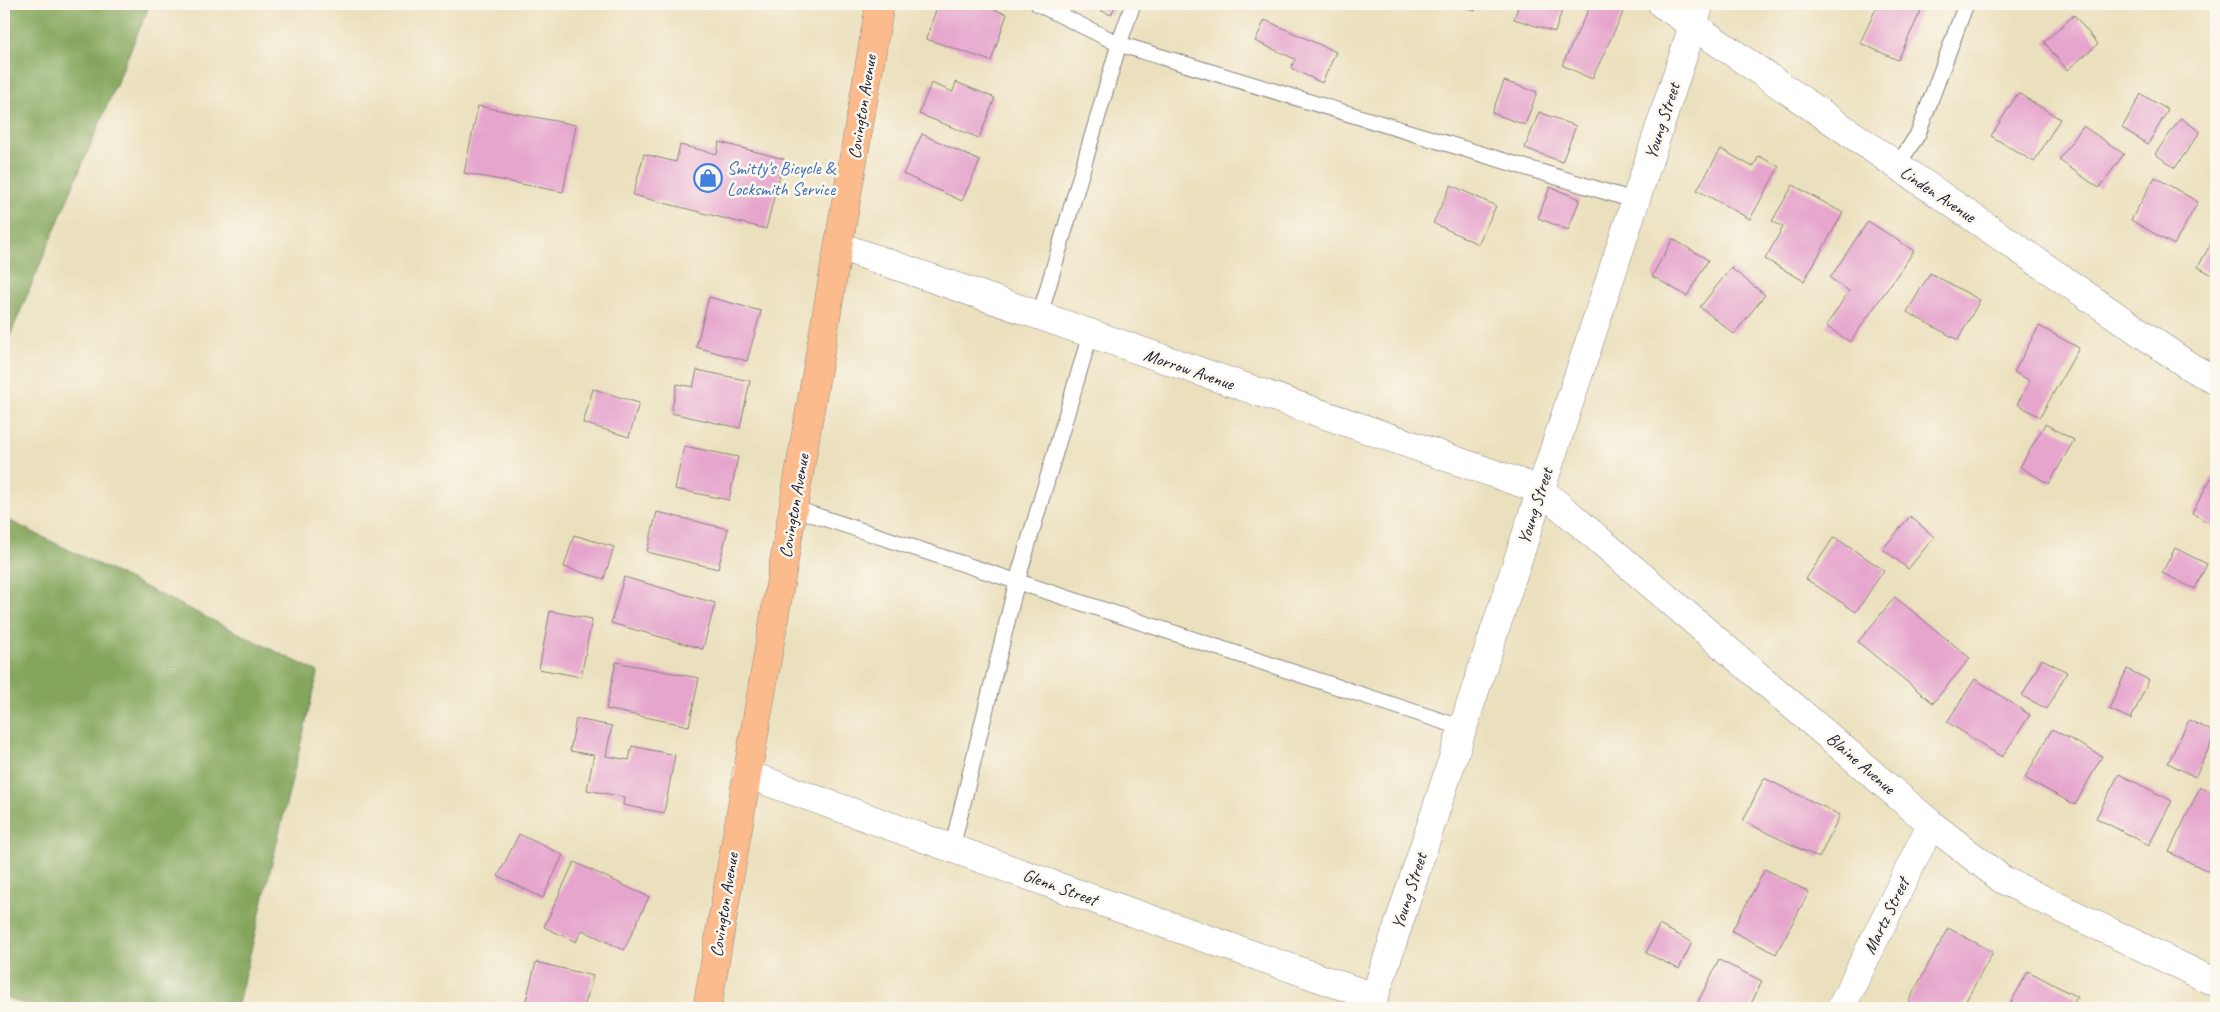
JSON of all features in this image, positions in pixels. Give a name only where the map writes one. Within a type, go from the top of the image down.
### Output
[{"type":"main road","name":"Covington Avenue","points":[[707,1008],[880,4]]},
{"type":"street","name":"Linden Avenue","points":[[1662,4],[1696,15],[1897,166],[2192,368],[2216,380]]},
{"type":"street","name":"Young Street","points":[[1372,1003],[1696,15]]},
{"type":"street","name":"Morrow Avenue","points":[[839,246],[1039,318],[1540,490]]},
{"type":"street","name":"Blaine Avenue","points":[[1540,490],[1931,824],[2003,880],[2216,984]]},
{"type":"street","name":"Glenn Street","points":[[746,774],[1372,1003]]},
{"type":"street","name":"Martz Street","points":[[1841,1008],[1931,824]]},
{"type":"lane","points":[[1038,4],[1119,44],[1636,201]]},
{"type":"lane","points":[[1039,318],[1119,44],[1133,4]]},
{"type":"lane","points":[[1897,166],[1918,134],[1966,4]]},
{"type":"lane","points":[[952,848],[1017,581],[1090,335]]},
{"type":"lane","points":[[793,508],[1463,728]]},
{"type":"green space","points":[[4,4],[150,4],[4,350]]},
{"type":"green space","points":[[4,518],[318,672],[237,1008],[32,1008],[4,996]]},
{"type":"building","points":[[938,4],[976,4],[1007,14],[991,61],[926,39]]},
{"type":"building","points":[[1086,4],[1116,4],[1111,15]]},
{"type":"building","points":[[1455,4],[1477,4],[1475,11]]},
{"type":"building","points":[[1519,4],[1564,4],[1555,32],[1514,19]]},
{"type":"building","points":[[1591,4],[1627,4],[1592,79],[1562,65]]},
{"type":"building","points":[[1878,4],[1924,4],[1898,60],[1860,43]]},
{"type":"building","points":[[2074,15],[2098,44],[2067,70],[2044,42]]},
{"type":"building","points":[[1265,20],[1336,52],[1322,83],[1291,68],[1295,59],[1255,41]]},
{"type":"building","points":[[1504,81],[1537,92],[1525,125],[1492,113]]},
{"type":"building","points":[[956,82],[995,98],[979,138],[919,114],[931,83],[953,92]]},
{"type":"building","points":[[2018,93],[2060,119],[2034,162],[1991,136]]},
{"type":"building","points":[[2141,94],[2168,110],[2148,144],[2122,128]]},
{"type":"building","points":[[478,106],[576,125],[563,192],[464,173]]},
{"type":"building","points":[[1539,112],[1576,126],[1562,162],[1525,148]]},
{"type":"building","points":[[2181,118],[2200,132],[2175,168],[2155,154]]},
{"type":"building","points":[[2083,126],[2124,154],[2099,188],[2059,160]]},
{"type":"building","points":[[922,134],[980,161],[962,201],[903,174]]},
{"type":"building","name":"Smitty's Bicycle & Locksmith Service","points":[[719,142],[784,159],[766,229],[633,195],[644,154],[676,162],[680,145],[717,154]]},
{"type":"building","points":[[1721,149],[1753,167],[1759,156],[1779,167],[1750,219],[1697,190]]},
{"type":"building","points":[[2155,177],[2198,202],[2174,245],[2131,220]]},
{"type":"building","points":[[1451,185],[1496,206],[1478,244],[1433,223]]},
{"type":"building","points":[[1793,185],[1843,213],[1804,281],[1765,259],[1783,227],[1772,221]]},
{"type":"building","points":[[1550,187],[1580,199],[1568,230],[1538,218]]},
{"type":"building","points":[[1868,221],[1914,251],[1850,342],[1826,326],[1849,291],[1830,278]]},
{"type":"building","points":[[2216,234],[2216,277],[2198,267]]},
{"type":"building","points":[[1673,239],[1708,260],[1687,296],[1652,276]]},
{"type":"building","points":[[1731,268],[1765,295],[1734,334],[1700,307]]},
{"type":"building","points":[[1930,273],[1980,300],[1958,340],[1907,312]]},
{"type":"building","points":[[709,297],[761,311],[747,361],[696,347]]},
{"type":"building","points":[[2039,326],[2079,348],[2040,417],[2017,404],[2030,381],[2014,372]]},
{"type":"building","points":[[697,370],[750,381],[740,428],[671,413],[677,384],[693,387]]},
{"type":"building","points":[[593,389],[639,403],[629,437],[583,423]]},
{"type":"building","points":[[2045,424],[2074,440],[2049,484],[2020,467]]},
{"type":"building","points":[[684,446],[738,457],[729,500],[675,489]]},
{"type":"building","points":[[2216,469],[2216,527],[2192,513]]},
{"type":"building","points":[[657,512],[728,529],[718,569],[647,552]]},
{"type":"building","points":[[1910,516],[1934,537],[1908,569],[1883,549]]},
{"type":"building","points":[[574,535],[614,547],[604,579],[564,567]]},
{"type":"building","points":[[1834,537],[1884,570],[1856,612],[1806,579]]},
{"type":"building","points":[[2175,548],[2207,564],[2195,589],[2162,573]]},
{"type":"building","points":[[624,577],[715,603],[703,649],[611,623]]},
{"type":"building","points":[[1895,597],[1970,658],[1933,703],[1858,642]]},
{"type":"building","points":[[550,611],[592,619],[581,677],[539,669]]},
{"type":"building","points":[[2042,659],[2067,672],[2047,709],[2022,696]]},
{"type":"building","points":[[616,662],[699,678],[689,726],[606,709]]},
{"type":"building","points":[[2127,669],[2149,680],[2131,719],[2109,709]]},
{"type":"building","points":[[1975,679],[2030,715],[2002,757],[1947,722]]},
{"type":"building","points":[[576,719],[612,726],[606,756],[629,760],[632,746],[675,755],[664,813],[623,805],[624,797],[587,790],[594,755],[570,751]]},
{"type":"building","points":[[2189,720],[2216,733],[2195,777],[2168,763]]},
{"type":"building","points":[[2052,729],[2102,756],[2075,805],[2025,778]]},
{"type":"building","points":[[2119,774],[2172,801],[2149,845],[2096,818]]},
{"type":"building","points":[[1764,778],[1840,815],[1819,858],[1743,821]]},
{"type":"building","points":[[2200,787],[2216,794],[2216,875],[2169,852]]},
{"type":"building","points":[[519,834],[563,855],[543,898],[498,876]]},
{"type":"building","points":[[574,862],[649,897],[624,950],[582,930],[576,942],[544,927]]},
{"type":"building","points":[[1765,869],[1809,892],[1776,954],[1732,931]]},
{"type":"building","points":[[1659,925],[1692,942],[1679,969],[1646,953]]},
{"type":"building","points":[[1948,928],[1993,952],[1962,1008],[1905,1008]]},
{"type":"building","points":[[1719,960],[1762,981],[1749,1008],[1695,1008]]},
{"type":"building","points":[[536,962],[593,976],[584,1008],[524,1008]]},
{"type":"building","points":[[2028,971],[2077,997],[2071,1008],[2008,1008]]},
{"type":"place","name":"Smitty's Bicycle & Locksmith Service","points":[[708,178]]}]
